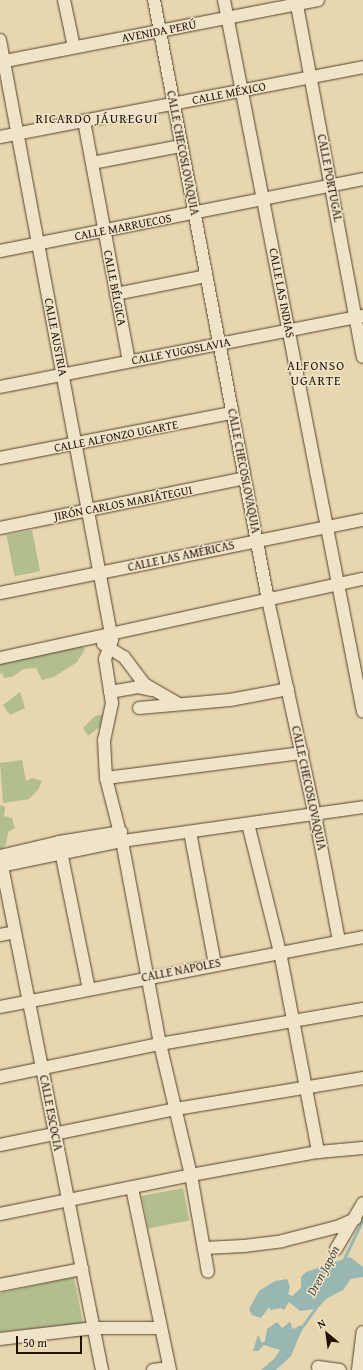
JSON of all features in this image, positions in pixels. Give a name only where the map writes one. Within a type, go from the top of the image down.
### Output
[{"type":"street","points":[[64,0],[74,47]]},
{"type":"street","name":"CALLE CHECOSLOVAQUIA","points":[[154,0],[268,600],[315,815],[339,941]]},
{"type":"street","name":"CALLE LAS INDIAS","points":[[224,0],[264,199],[326,526],[340,585],[363,712]]},
{"type":"street","name":"AVENIDA PERÚ","points":[[2,61],[228,18],[297,2],[318,0]]},
{"type":"street","name":"CALLE PORTUGAL","points":[[297,2],[331,186],[359,316],[363,357]]},
{"type":"street","name":"CALLE AUSTRIA","points":[[0,40],[2,61],[18,134],[100,572],[110,640],[105,659],[112,715],[104,740],[106,778],[122,837],[160,1044],[191,1175],[208,1272]]},
{"type":"street","name":"CALLE MÉXICO","points":[[0,137],[363,67]]},
{"type":"street","name":"CALLE BÉLGICA","points":[[84,121],[129,361]]},
{"type":"street","points":[[92,163],[182,146]]},
{"type":"street","name":"CALLE MARRUECOS","points":[[0,251],[363,179]]},
{"type":"street","points":[[116,294],[206,276]]},
{"type":"street","name":"CALLE YUGOSLAVIA","points":[[0,386],[359,316]]},
{"type":"street","name":"CALLE ALFONZO UGARTE","points":[[0,458],[232,413]]},
{"type":"street","name":"JIRÓN CARLOS MARIÁTEGUI","points":[[0,528],[245,478]]},
{"type":"street","name":"CALLE LAS AMÉRICAS","points":[[0,593],[326,526],[363,520]]},
{"type":"street","points":[[0,658],[86,639],[110,640],[268,600],[363,579]]},
{"type":"street","points":[[110,640],[144,684],[178,704]]},
{"type":"street","points":[[110,692],[137,687],[152,690]]},
{"type":"street","points":[[139,708],[230,700],[288,689]]},
{"type":"street","points":[[106,778],[302,753]]},
{"type":"street","points":[[0,861],[60,847],[122,837],[190,832],[363,807]]},
{"type":"street","points":[[248,824],[280,952],[318,1152]]},
{"type":"street","points":[[190,832],[215,964]]},
{"type":"street","points":[[60,847],[89,988]]},
{"type":"street","name":"CALLE ESCOCIA","points":[[0,861],[102,1370]]},
{"type":"street","points":[[0,935],[15,932]]},
{"type":"street","name":"CALLE NAPOLES","points":[[0,1007],[148,976],[363,937]]},
{"type":"street","points":[[0,1077],[160,1044],[363,1009]]},
{"type":"street","points":[[0,1146],[56,1136],[176,1109],[363,1078]]},
{"type":"street","points":[[0,1214],[69,1202],[191,1175],[318,1152],[363,1148]]},
{"type":"street","points":[[132,1188],[159,1328],[169,1369],[153,1370]]},
{"type":"street","points":[[336,1249],[363,1203]]},
{"type":"street","points":[[204,1248],[244,1246],[282,1241],[337,1227],[355,1219]]},
{"type":"street","points":[[0,1285],[82,1269]]},
{"type":"street","points":[[0,1339],[94,1328],[159,1328]]},
{"type":"street","points":[[358,1370],[363,1332]]},
{"type":"street","points":[[318,1367],[340,1370]]},
{"type":"green space","points":[[32,530],[40,571],[14,576],[6,535]]},
{"type":"green space","points":[[78,644],[85,649],[77,662],[54,677],[42,680],[36,668],[24,669],[12,677],[4,678],[2,673],[0,674],[0,658]]},
{"type":"green space","points":[[20,692],[25,708],[10,715],[3,705]]},
{"type":"green space","points":[[105,714],[103,724],[88,736],[83,728],[95,716]]},
{"type":"green space","points":[[22,760],[26,781],[32,778],[42,781],[38,790],[29,799],[3,803],[0,763]]},
{"type":"green space","points":[[2,805],[5,807],[4,816],[12,818],[15,828],[8,832],[6,845],[0,851],[0,806]]},
{"type":"green space","points":[[183,1188],[189,1220],[148,1228],[142,1196]]},
{"type":"green space","points":[[74,1277],[83,1323],[0,1332],[0,1293]]},
{"type":"water","points":[[350,1257],[363,1267],[363,1277],[351,1279],[343,1290],[326,1299],[317,1309],[300,1311],[289,1302],[284,1310],[281,1308],[270,1310],[269,1307],[261,1318],[252,1315],[249,1309],[259,1291],[275,1281],[287,1279],[290,1287],[288,1294],[292,1296],[301,1288],[301,1277],[306,1272]]},
{"type":"water","points":[[277,1322],[282,1328],[290,1322],[293,1329],[301,1325],[302,1330],[291,1356],[276,1370],[261,1370],[274,1359],[280,1350],[264,1345],[258,1351],[253,1351],[258,1335],[262,1343],[265,1341],[267,1329]]},
{"type":"waterway","name":"Dren Japón","points":[[342,1263],[363,1219]]},
{"type":"waterway","name":"Dren Japón","points":[[299,1331],[315,1309]]},
{"type":"district","name":"RICARDO JÁUREGUI","points":[[97,119]]},
{"type":"district","name":"ALFONSO UGARTE","points":[[316,374]]}]
